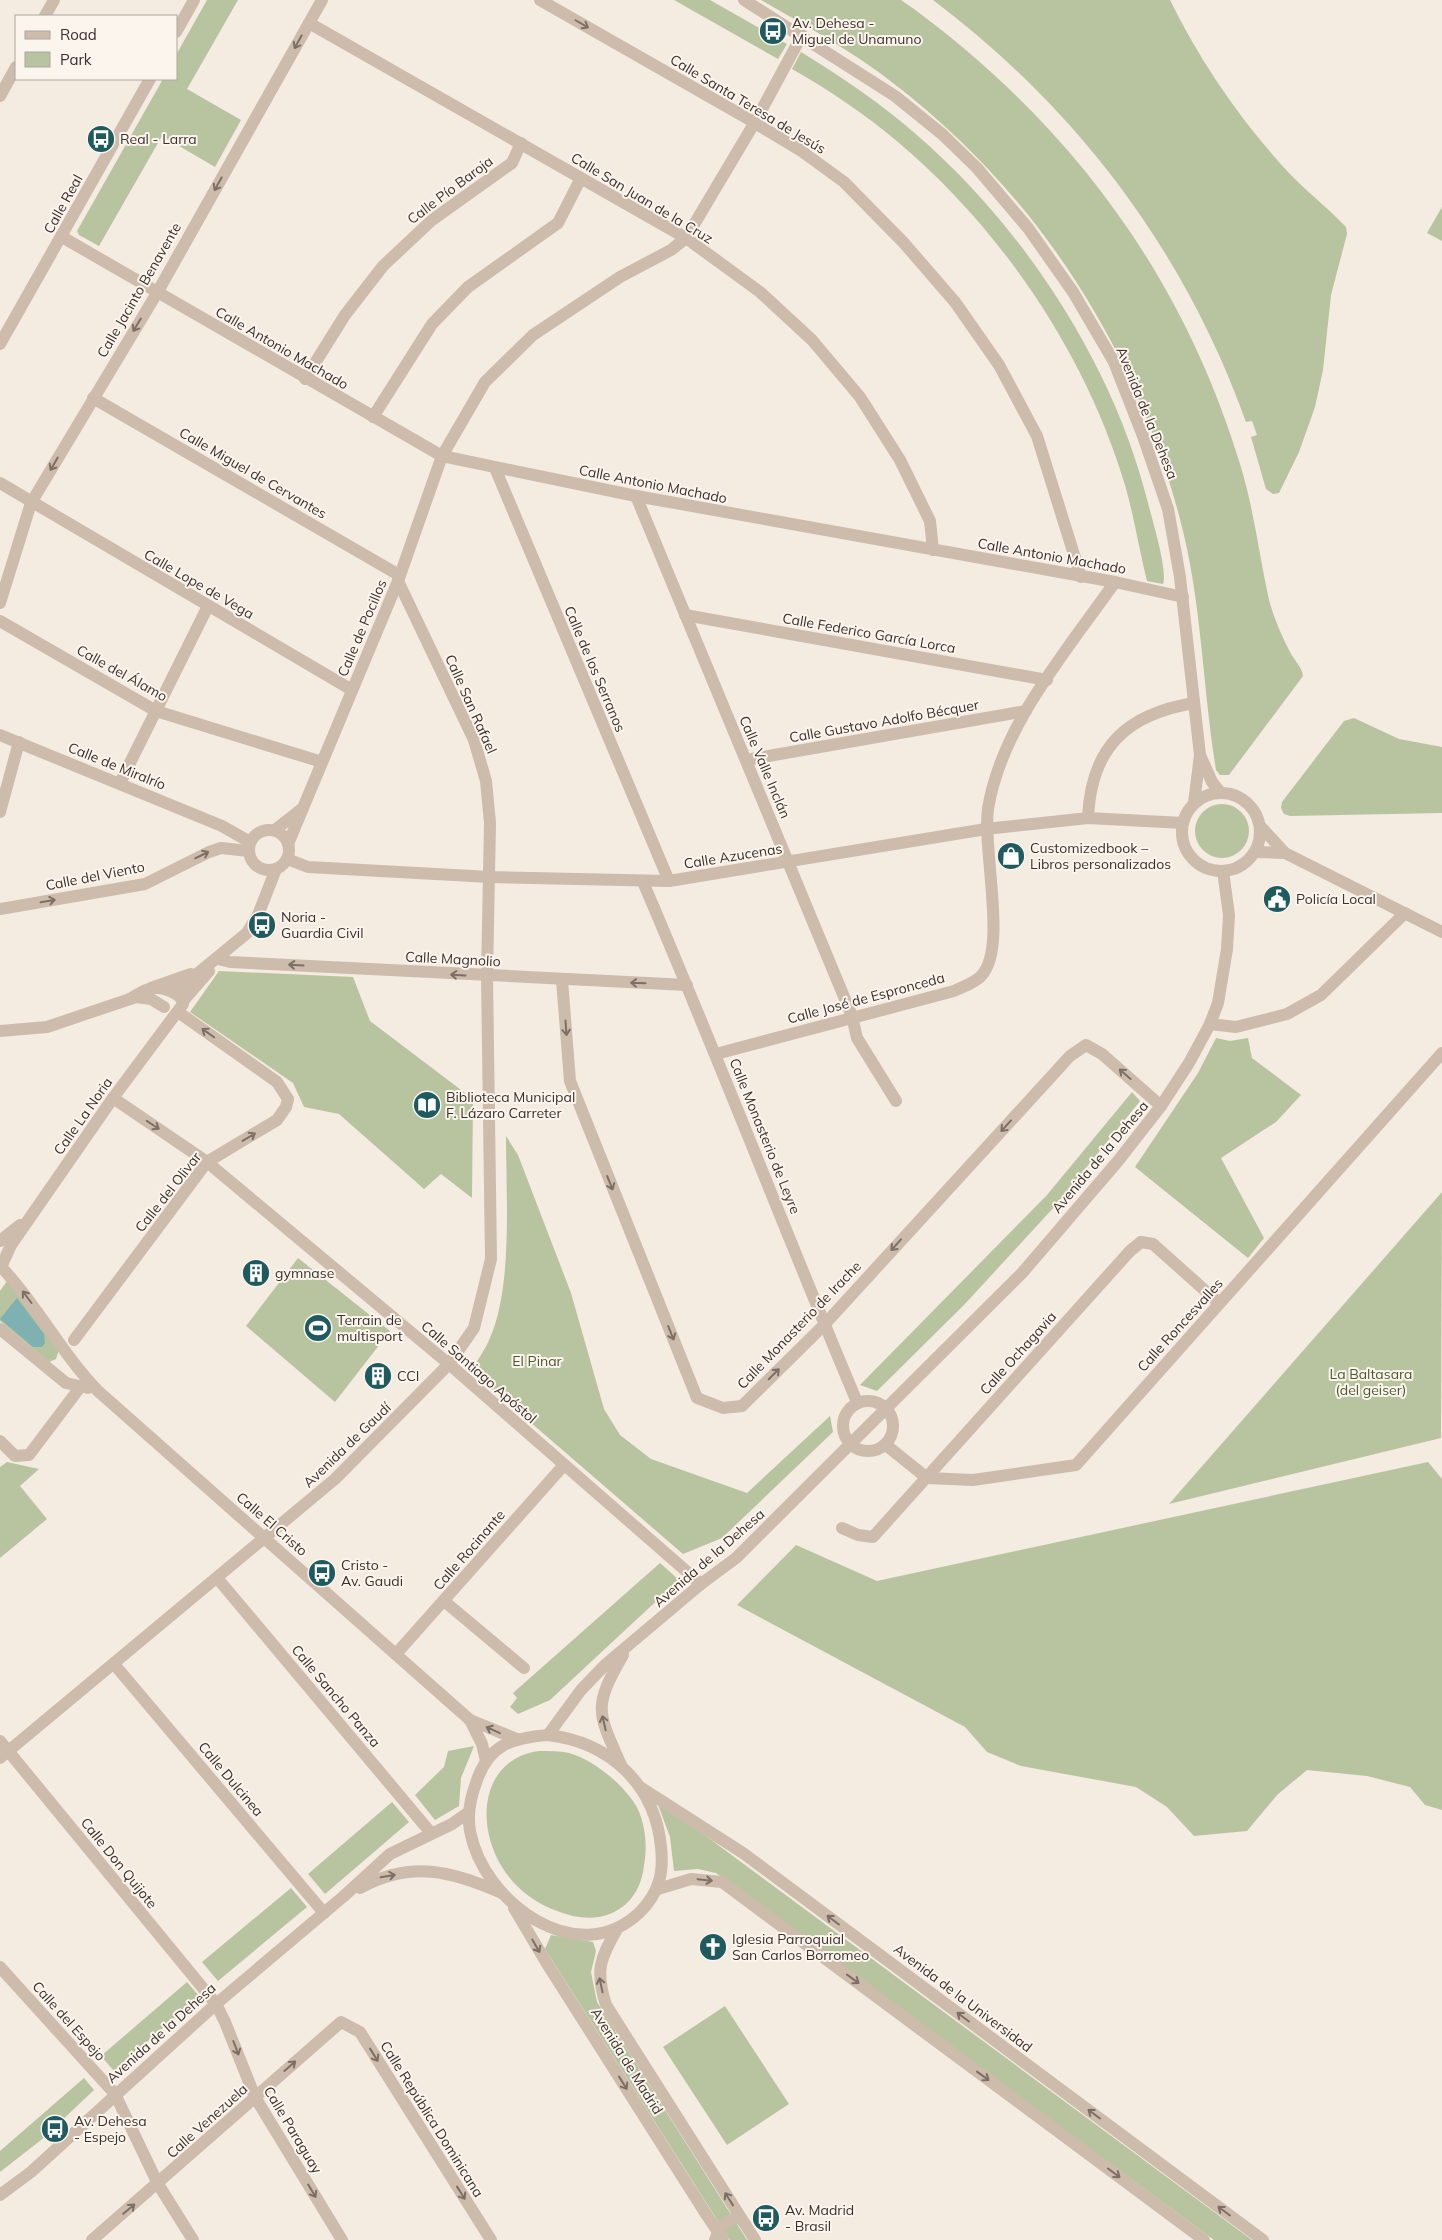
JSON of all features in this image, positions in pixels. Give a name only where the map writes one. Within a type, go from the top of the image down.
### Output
[{"type":"street","points":[[46,15],[54,0]]},
{"type":"street","points":[[178,28],[194,0]]},
{"type":"street","name":"Calle Jacinto Benavente","points":[[0,602],[31,503],[157,292],[322,0]]},
{"type":"street","name":"Calle Santa Teresa de Jesús","points":[[540,0],[755,122],[844,182],[903,242],[955,302],[999,365],[1037,436],[1081,577]]},
{"type":"street","name":"Avenida de la Dehesa","points":[[744,0],[802,35],[895,96],[942,134],[976,168],[1028,228],[1073,292],[1114,362],[1143,436],[1168,509],[1183,597],[1200,755],[1194,803]]},
{"type":"street","name":"Calle San Juan de la Cruz","points":[[309,23],[686,238],[760,292],[812,340],[860,397],[900,460],[930,521],[933,550]]},
{"type":"street","points":[[686,238],[755,122],[802,35]]},
{"type":"street","points":[[0,96],[15,69]]},
{"type":"street","name":"Calle Real","points":[[0,344],[149,80]]},
{"type":"street","name":"Calle Pío Baroja","points":[[306,379],[345,315],[383,266],[432,220],[512,163],[520,143]]},
{"type":"street","points":[[373,417],[432,324],[468,287],[558,223],[581,178]]},
{"type":"street","name":"Calle Antonio Machado","points":[[62,237],[442,456],[636,496],[1115,582],[1183,597]]},
{"type":"street","name":"Calle de Pocillos","points":[[288,844],[399,578],[442,456],[485,382],[533,335],[620,277],[671,250],[686,238]]},
{"type":"street","name":"Calle Miguel de Cervantes","points":[[92,398],[399,578]]},
{"type":"street","name":"Calle de los Serranos","points":[[494,468],[668,882]]},
{"type":"street","name":"Calle Lope de Vega","points":[[0,483],[31,503],[352,690]]},
{"type":"street","name":"Calle Valle Inclán","points":[[636,496],[852,1016],[857,1038],[896,1101]]},
{"type":"street","name":"Calle San Rafael","points":[[399,578],[474,740],[486,781],[490,823],[487,976]]},
{"type":"street","name":"Calle José de Espronceda","points":[[716,1054],[852,1016],[954,991],[980,977],[990,962],[994,918],[986,829],[988,808],[999,764],[1026,712],[1115,582]]},
{"type":"street","points":[[120,783],[208,606]]},
{"type":"street","name":"Calle Federico García Lorca","points":[[685,615],[1047,680]]},
{"type":"street","name":"Calle del Álamo","points":[[0,621],[156,711],[322,762]]},
{"type":"street","points":[[1088,818],[1089,800],[1095,772],[1107,750],[1124,731],[1143,717],[1172,706],[1194,702]]},
{"type":"street","name":"Calle Gustavo Adolfo Bécquer","points":[[746,760],[1026,712]]},
{"type":"street","name":"Calle de Miralrío","points":[[0,735],[222,826],[249,846]]},
{"type":"street","points":[[0,812],[19,742]]},
{"type":"street","name":"Avenida de la Dehesa","points":[[1200,755],[1212,782],[1220,792]]},
{"type":"street","points":[[1261,827],[1260,840],[1255,852],[1247,862],[1236,868],[1223,871],[1206,868],[1191,857],[1183,841],[1183,823],[1194,803],[1206,795],[1220,792],[1234,794],[1247,801],[1256,813],[1261,827],[1285,853],[1442,932]]},
{"type":"street","name":"Calle de Pocillos","points":[[275,830],[303,808]]},
{"type":"street","name":"Calle Azucenas","points":[[287,859],[308,867],[490,877],[668,882],[986,829],[1088,818],[1183,823]]},
{"type":"street","points":[[222,826],[222,848]]},
{"type":"street","points":[[173,1004],[218,958],[246,933],[255,921],[276,869],[287,859],[288,844],[284,836],[275,830],[260,831],[249,846],[253,862],[263,870],[276,869]]},
{"type":"street","name":"Calle del Viento","points":[[0,909],[144,884],[209,852],[222,848],[249,846]]},
{"type":"street","points":[[1255,852],[1285,853]]},
{"type":"street","name":"Avenida de la Dehesa","points":[[548,1735],[581,1690],[606,1664],[701,1584],[736,1558],[888,1409],[1023,1272],[1118,1161],[1162,1106],[1210,1024],[1218,1003],[1227,949],[1229,915],[1223,871]]},
{"type":"street","name":"Calle Monasterio de Leyre","points":[[642,882],[716,1054],[857,1402]]},
{"type":"street","points":[[1210,1024],[1236,1028],[1287,1014],[1313,1000],[1321,995],[1405,913]]},
{"type":"street","points":[[0,1031],[47,1027],[130,999],[150,989],[200,970],[218,958]]},
{"type":"street","name":"Calle Magnolio","points":[[218,958],[230,962],[687,985]]},
{"type":"street","points":[[173,1004],[200,970]]},
{"type":"street","name":"Avenida de Gaudí","points":[[4,1754],[218,1579],[335,1479],[449,1364],[474,1328],[491,1259],[487,976]]},
{"type":"street","name":"Calle Monasterio de Irache","points":[[562,980],[570,1081],[697,1398],[724,1408],[742,1406],[824,1324],[1070,1056],[1086,1045],[1102,1054],[1162,1106]]},
{"type":"street","points":[[150,989],[173,1004]]},
{"type":"street","points":[[130,999],[146,997],[173,1004]]},
{"type":"street","name":"Calle La Noria","points":[[0,1283],[2,1265],[11,1245],[160,1034],[173,1004]]},
{"type":"street","name":"Calle del Olivar","points":[[68,1358],[74,1340],[207,1162],[277,1120],[286,1107],[288,1099],[277,1082],[181,1014],[173,1004]]},
{"type":"street","name":"Calle Roncesvalles","points":[[927,1478],[973,1480],[1076,1465],[1442,1053]]},
{"type":"street","name":"Calle Santiago Apóstol","points":[[113,1098],[207,1162],[449,1364],[701,1584]]},
{"type":"street","name":"Calle La Noria","points":[[0,1241],[32,1216]]},
{"type":"street","name":"Calle Ochagavia","points":[[842,1528],[858,1535],[873,1537],[1130,1251],[1141,1242],[1153,1244],[1219,1303]]},
{"type":"street","name":"Calle El Cristo","points":[[2,1265],[49,1326],[68,1358],[98,1391],[470,1720],[517,1738]]},
{"type":"street","points":[[49,1326],[74,1340]]},
{"type":"street","name":"Calle El Cristo","points":[[0,1329],[66,1383],[98,1391]]},
{"type":"street","points":[[48,1370],[59,1368],[68,1358]]},
{"type":"street","points":[[0,1441],[15,1456],[29,1455],[81,1386]]},
{"type":"street","points":[[873,1400],[888,1409],[894,1430],[886,1445],[874,1451],[850,1446],[842,1432],[845,1412],[857,1402],[873,1400]]},
{"type":"street","points":[[886,1445],[927,1478]]},
{"type":"street","name":"Calle Rocinante","points":[[396,1654],[564,1465]]},
{"type":"street","name":"Calle Sancho Panza","points":[[218,1579],[431,1833]]},
{"type":"street","points":[[444,1601],[524,1668]]},
{"type":"street","name":"Avenida de la Dehesa","points":[[622,1768],[604,1726],[600,1706],[605,1685],[627,1648]]},
{"type":"street","name":"Calle Dulcinea","points":[[114,1664],[324,1913]]},
{"type":"street","name":"Calle El Cristo","points":[[470,1720],[482,1744],[486,1761]]},
{"type":"street","points":[[548,1735],[580,1741],[597,1749],[622,1768],[640,1787],[655,1813],[660,1834],[662,1859],[658,1889],[642,1909],[617,1929],[598,1934],[584,1934],[552,1928],[512,1904],[481,1863],[470,1830],[469,1812],[470,1800],[486,1761],[506,1743],[517,1738],[548,1735]]},
{"type":"street","name":"Calle Don Quijote","points":[[0,1740],[4,1754],[216,2004]]},
{"type":"street","name":"Avenida de la Universidad","points":[[640,1787],[743,1853],[1263,2240]]},
{"type":"street","name":"Avenida de la Dehesa","points":[[0,2195],[31,2172],[216,2004],[344,1896],[390,1854],[452,1824],[469,1812]]},
{"type":"street","name":"Avenida de la Dehesa","points":[[344,1896],[380,1877],[420,1870],[466,1877],[503,1894]]},
{"type":"street","points":[[658,1889],[691,1879],[722,1882],[1204,2240]]},
{"type":"street","name":"Avenida de Madrid","points":[[512,1904],[546,1962],[719,2237]]},
{"type":"street","name":"Avenida de Madrid","points":[[617,1929],[598,1967],[599,1983],[606,2004],[755,2240]]},
{"type":"street","name":"Calle del Espejo","points":[[0,1967],[115,2094],[158,2184],[193,2240]]},
{"type":"street","name":"Calle Paraguay","points":[[216,2004],[226,2022],[255,2098],[342,2240]]},
{"type":"street","name":"Calle Venezuela","points":[[92,2240],[341,2022]]},
{"type":"street","name":"Calle República Dominicana","points":[[341,2022],[360,2032],[491,2240]]},
{"type":"street","points":[[719,2237],[726,2222],[741,2218]]},
{"type":"green space","points":[[207,0],[238,0],[187,89],[241,120],[215,167],[162,136],[99,246],[79,235],[77,231],[162,80],[178,80],[178,51]]},
{"type":"green space","points":[[674,0],[710,0],[787,44],[778,59]]},
{"type":"green space","points":[[761,0],[901,0],[971,54],[1023,103],[1071,154],[1114,210],[1153,268],[1187,330],[1216,395],[1245,481],[1265,583],[1275,620],[1303,676],[1229,775],[1220,775],[1216,770],[1189,560],[1183,531],[1164,465],[1140,401],[1110,340],[1076,282],[1037,227],[994,175],[946,127],[893,83],[861,60],[829,39]]},
{"type":"green space","points":[[933,0],[1170,0],[1195,46],[1238,112],[1288,172],[1346,227],[1347,234],[1331,295],[1323,370],[1315,407],[1299,452],[1279,493],[1273,494],[1266,489],[1251,437],[1257,435],[1252,421],[1246,422],[1221,360],[1192,300],[1158,243],[1121,188],[1080,137],[1034,88],[986,42]]},
{"type":"green space","points":[[801,52],[876,102],[918,136],[957,173],[994,213],[1028,256],[1060,302],[1088,350],[1113,400],[1133,451],[1159,545],[1164,577],[1163,584],[1147,581],[1125,485],[1108,436],[1088,389],[1036,297],[972,214],[936,177],[898,142],[860,112],[792,69]]},
{"type":"green space","points":[[1442,207],[1442,241],[1427,233]]},
{"type":"green space","points":[[1354,718],[1399,739],[1442,747],[1442,813],[1290,816],[1284,814],[1281,808],[1282,802],[1344,721]]},
{"type":"green space","points":[[1222,804],[1232,806],[1241,812],[1247,821],[1249,831],[1247,841],[1241,850],[1232,856],[1222,858],[1212,856],[1203,850],[1197,841],[1195,831],[1197,821],[1203,812],[1212,806]]},
{"type":"green space","points":[[219,971],[353,977],[370,1021],[473,1099],[472,1198],[441,1174],[424,1189],[339,1114],[304,1107],[293,1083],[190,1012]]},
{"type":"green space","points":[[1216,1038],[1230,1041],[1248,1038],[1252,1058],[1301,1095],[1276,1122],[1221,1158],[1264,1238],[1248,1258],[1135,1167],[1198,1073]]},
{"type":"green space","points":[[1132,1092],[1140,1101],[1056,1205],[964,1305],[877,1391],[860,1385],[1047,1195]]},
{"type":"green space","name":"El Pinar","points":[[506,1136],[518,1155],[571,1293],[604,1409],[620,1435],[651,1459],[747,1493],[830,1416],[833,1432],[722,1538],[683,1554],[471,1371],[490,1338],[502,1293],[507,1239]]},
{"type":"green space","name":"La Baltasara (del geiser)","points":[[1442,1192],[1441,1438],[1169,1504]]},
{"type":"green space","name":"Terrain de multisport","points":[[298,1258],[390,1331],[335,1402],[246,1326]]},
{"type":"green space","points":[[7,1281],[59,1350],[56,1359],[49,1362],[0,1321],[0,1291]]},
{"type":"green space","points":[[7,1462],[39,1469],[20,1486],[47,1519],[0,1558],[0,1467]]},
{"type":"green space","points":[[1428,1462],[1442,1479],[1442,1810],[1425,1805],[1410,1787],[1367,1776],[1307,1770],[1277,1795],[1247,1831],[1194,1836],[1167,1807],[1136,1787],[1021,1766],[987,1752],[965,1727],[737,1605],[796,1545],[877,1581]]},
{"type":"green space","points":[[660,1563],[679,1580],[550,1700],[518,1714],[510,1707],[517,1698],[513,1693]]},
{"type":"green space","points":[[474,1746],[461,1778],[459,1806],[435,1820],[415,1795],[444,1767],[448,1751]]},
{"type":"green space","points":[[539,1751],[569,1753],[590,1762],[622,1787],[637,1807],[645,1835],[646,1853],[643,1873],[635,1894],[625,1905],[612,1913],[591,1918],[578,1917],[541,1904],[513,1882],[493,1850],[488,1832],[487,1814],[489,1796],[495,1780],[505,1766],[520,1757]]},
{"type":"green space","points":[[656,1799],[1252,2240],[1214,2240],[716,1873],[698,1869],[674,1871],[670,1837]]},
{"type":"green space","points":[[392,1802],[409,1822],[325,1894],[308,1874]]},
{"type":"green space","points":[[291,1888],[307,1907],[218,1981],[202,1962]]},
{"type":"green space","points":[[551,1935],[593,1942],[596,1951],[591,1972],[597,2002],[747,2240],[730,2240],[545,1949]]},
{"type":"green space","points":[[187,1982],[199,1996],[114,2071],[101,2056]]},
{"type":"green space","points":[[725,2006],[789,2104],[727,2145],[663,2047]]},
{"type":"green space","points":[[84,2078],[94,2090],[41,2140],[0,2172],[0,2151]]},
{"type":"water","points":[[17,1298],[44,1334],[45,1343],[42,1347],[33,1347],[0,1319]]},
{"type":"place","name":"Av. Dehesa - Miguel de Unamuno","points":[[773,31]]},
{"type":"place","name":"Real - Larra","points":[[101,139]]},
{"type":"place","name":"Customizedbook – Libros personalizados","points":[[1011,856]]},
{"type":"place","name":"Policía Local","points":[[1277,899]]},
{"type":"place","name":"Noria - Guardia Civil","points":[[262,925]]},
{"type":"place","name":"Biblioteca Municipal F. Lázaro Carreter","points":[[427,1105]]},
{"type":"place","name":"gymnase","points":[[256,1273]]},
{"type":"place","name":"Terrain de multisport","points":[[318,1328]]},
{"type":"place","name":"CCI","points":[[378,1376]]},
{"type":"place","name":"Cristo - Av. Gaudi","points":[[322,1573]]},
{"type":"place","name":"Iglesia Parroquial San Carlos Borromeo","points":[[713,1947]]},
{"type":"place","name":"Av. Dehesa - Espejo","points":[[55,2129]]},
{"type":"place","name":"Av. Madrid - Brasil","points":[[766,2218]]}]
